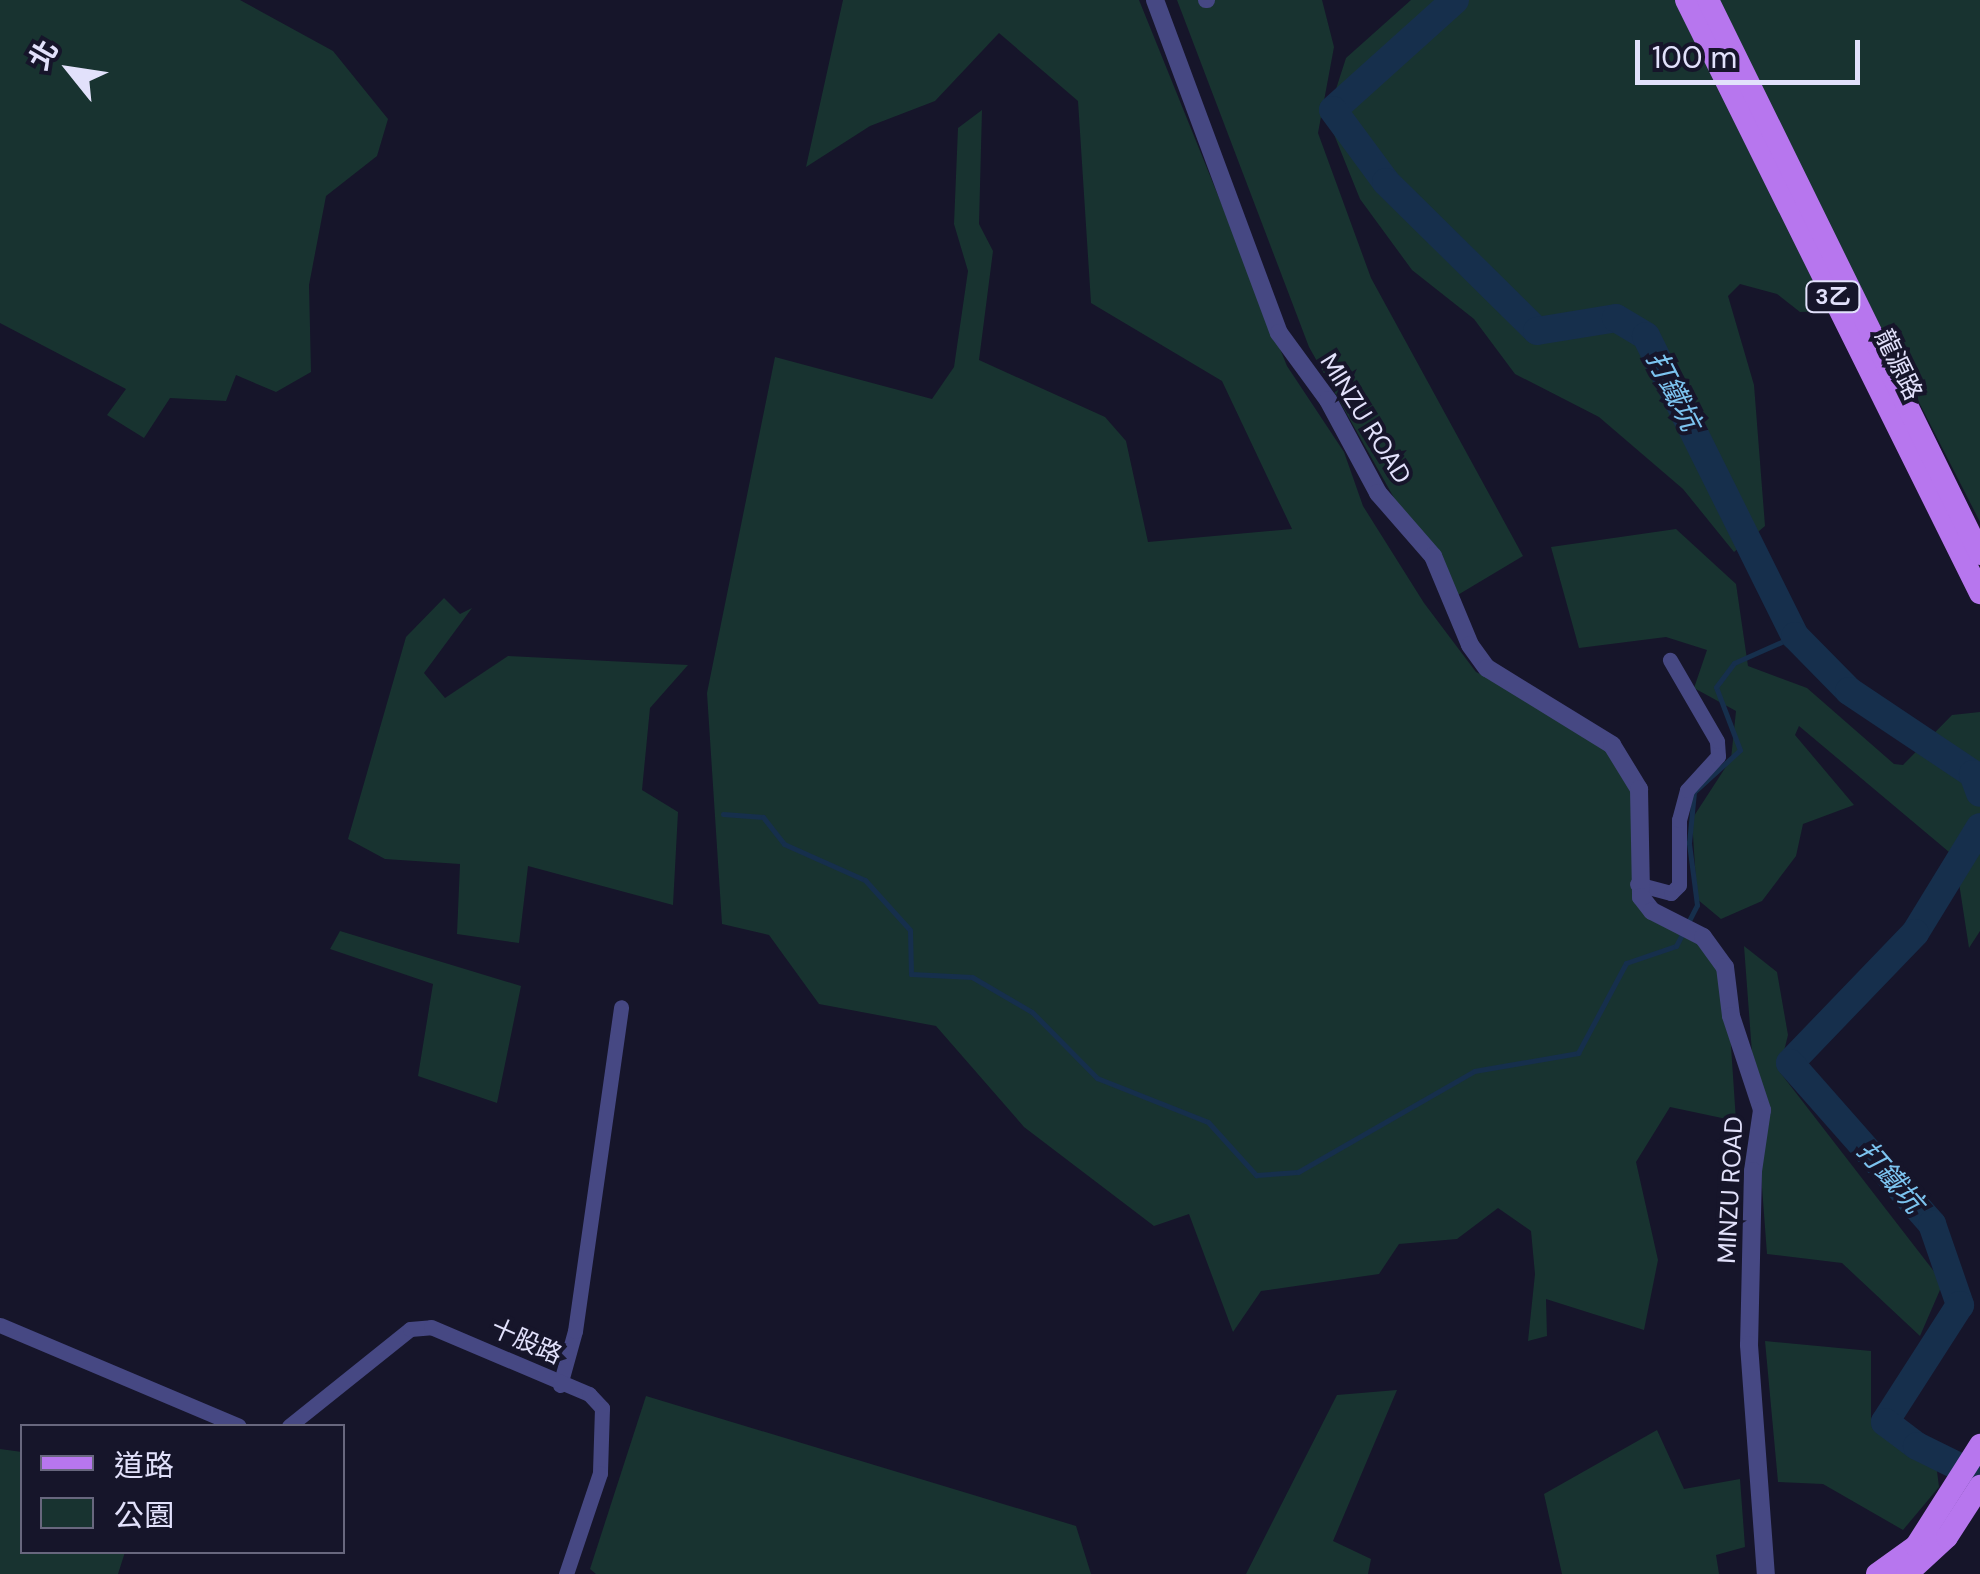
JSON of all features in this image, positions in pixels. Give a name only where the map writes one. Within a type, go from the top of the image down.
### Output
[{"type":"main road","name":"龍源路","points":[[1686,0],[1980,593]]},
{"type":"main road","name":"龍源路","points":[[1708,0],[1980,554]]},
{"type":"main road","points":[[1908,1574],[1947,1537],[1974,1484],[1977,1450]]},
{"type":"main road","points":[[1877,1574],[1916,1546],[1974,1484]]},
{"type":"street","name":"MINZU ROAD","points":[[1155,0],[1279,332],[1328,400],[1378,493],[1433,556],[1470,645],[1488,668],[1612,745],[1639,790],[1644,824],[1638,884],[1652,911],[1713,946],[1762,1110],[1753,1171],[1749,1345],[1766,1574]]},
{"type":"street","points":[[1638,884],[1672,894],[1679,884],[1679,820],[1687,790],[1718,756],[1718,741],[1670,660]]},
{"type":"street","points":[[560,1384],[575,1331],[620,1006]]},
{"type":"street","points":[[0,1325],[233,1424]]},
{"type":"street","name":"十股路","points":[[291,1424],[410,1328],[431,1327],[589,1394],[602,1408],[600,1473],[566,1574]]},
{"type":"green space","points":[[0,0],[240,0],[333,51],[388,119],[377,156],[326,196],[309,285],[311,372],[276,392],[236,375],[226,401],[170,398],[144,438],[107,415],[126,389],[0,323]]},
{"type":"green space","points":[[843,0],[1139,0],[1287,366],[1344,452],[1363,506],[1424,603],[1476,672],[1553,711],[1603,747],[1635,790],[1641,899],[1698,933],[1718,962],[1728,1001],[1736,1121],[1670,1107],[1636,1162],[1658,1260],[1644,1330],[1546,1299],[1547,1336],[1528,1341],[1535,1274],[1531,1231],[1498,1208],[1457,1239],[1399,1244],[1379,1274],[1261,1291],[1233,1332],[1189,1214],[1154,1226],[1024,1127],[936,1026],[819,1004],[769,935],[722,924],[707,693],[775,357],[932,399],[954,367],[968,271],[954,224],[958,128],[982,110],[979,224],[993,251],[979,360],[1105,417],[1126,441],[1148,542],[1292,529],[1222,381],[1091,303],[1078,101],[999,33],[935,101],[870,126],[806,167]]},
{"type":"green space","points":[[1177,0],[1322,0],[1334,47],[1318,133],[1371,278],[1523,556],[1451,599],[1309,347]]},
{"type":"green space","points":[[1411,0],[1676,0],[1774,192],[1827,311],[1800,312],[1777,294],[1740,284],[1728,296],[1754,385],[1765,526],[1734,552],[1683,489],[1599,417],[1515,374],[1474,319],[1412,270],[1360,199],[1327,117],[1346,58]]},
{"type":"green space","points":[[1714,0],[1980,0],[1980,522]]},
{"type":"green space","points":[[1676,529],[1736,584],[1748,666],[1807,688],[1894,764],[1903,765],[1952,715],[1980,712],[1980,931],[1969,948],[1955,857],[1799,726],[1795,735],[1854,805],[1803,824],[1796,856],[1762,901],[1721,919],[1697,899],[1692,819],[1731,759],[1736,711],[1694,688],[1707,650],[1666,637],[1579,648],[1551,547]]},
{"type":"green space","points":[[444,598],[460,614],[472,608],[424,673],[445,698],[508,656],[688,665],[650,708],[642,790],[678,812],[673,905],[528,866],[519,943],[457,934],[460,864],[385,859],[348,839],[406,637]]},
{"type":"green space","points":[[340,931],[521,986],[497,1103],[418,1076],[433,984],[330,949]]},
{"type":"green space","points":[[1744,946],[1777,972],[1788,1035],[1779,1071],[1943,1283],[1920,1336],[1842,1263],[1767,1254]]},
{"type":"green space","points":[[1765,1341],[1871,1351],[1871,1425],[1937,1471],[1939,1487],[1903,1530],[1823,1484],[1778,1482]]},
{"type":"green space","points":[[1397,1390],[1333,1541],[1371,1559],[1368,1574],[1246,1574],[1337,1395]]},
{"type":"green space","points":[[646,1396],[1076,1526],[1091,1574],[596,1574],[590,1569]]},
{"type":"green space","points":[[1657,1430],[1684,1489],[1740,1479],[1745,1547],[1716,1555],[1719,1574],[1562,1574],[1544,1494]]},
{"type":"green space","points":[[0,1449],[20,1452],[20,1554],[124,1554],[118,1574],[0,1574]]},
{"type":"waterway","name":"打鐵坑","points":[[1455,0],[1333,110],[1386,182],[1537,331],[1616,318],[1646,336],[1795,636],[1849,691],[1973,774],[1980,793]]},
{"type":"waterway","points":[[723,814],[763,817],[784,844],[865,880],[910,930],[911,974],[972,977],[1032,1012],[1097,1078],[1208,1122],[1256,1175],[1298,1172],[1474,1071],[1578,1053],[1626,963],[1676,946],[1697,905],[1689,843],[1694,792],[1740,750],[1716,687],[1734,663],[1795,636]]},
{"type":"waterway","name":"打鐵坑","points":[[1980,827],[1915,933],[1790,1063],[1932,1224],[1960,1305],[1885,1422],[1917,1446],[1980,1477]]}]
